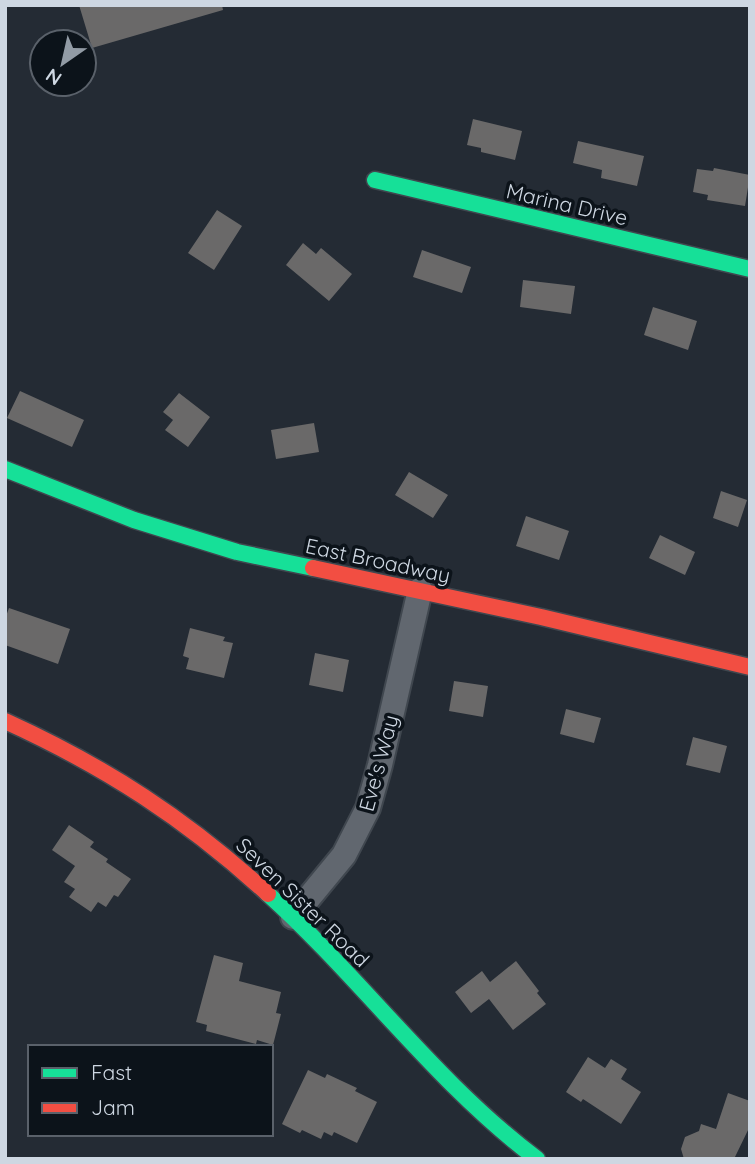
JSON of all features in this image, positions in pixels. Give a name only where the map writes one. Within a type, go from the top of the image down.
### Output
[{"type":"street","name":"Marina Drive","points":[[375,180],[750,269]]},
{"type":"street","name":"East Broadway","points":[[5,469],[99,507],[203,543],[420,590],[750,667]]},
{"type":"street","name":"Eve's Way","points":[[293,916],[334,870],[361,824],[380,765],[420,590]]},
{"type":"street","name":"Seven Sister Road","points":[[5,721],[101,766],[155,800],[206,838],[293,916],[462,1096],[500,1131],[537,1159]]},
{"type":"building","points":[[79,5],[222,5],[223,10],[98,46],[98,28],[86,28]]},
{"type":"building","points":[[473,119],[522,131],[515,160],[481,152],[481,148],[467,145]]},
{"type":"building","points":[[578,141],[644,156],[637,186],[601,178],[602,170],[573,163]]},
{"type":"building","points":[[714,168],[750,175],[745,206],[707,200],[708,195],[693,192],[697,169],[713,171]]},
{"type":"building","points":[[217,210],[242,226],[214,270],[188,253]]},
{"type":"building","points":[[303,243],[316,254],[321,248],[352,274],[329,301],[286,265]]},
{"type":"building","points":[[422,250],[471,267],[462,293],[413,277]]},
{"type":"building","points":[[523,280],[575,286],[571,314],[520,307]]},
{"type":"building","points":[[653,307],[697,321],[688,350],[644,335]]},
{"type":"building","points":[[20,391],[84,420],[72,447],[7,418]]},
{"type":"building","points":[[179,393],[210,417],[188,447],[165,430],[173,420],[163,412]]},
{"type":"building","points":[[314,423],[319,452],[276,459],[271,430]]},
{"type":"building","points":[[409,472],[448,495],[433,518],[395,495]]},
{"type":"building","points":[[721,491],[747,500],[738,527],[713,518]]},
{"type":"building","points":[[526,516],[569,531],[559,560],[516,546]]},
{"type":"building","points":[[660,535],[695,552],[685,575],[649,558]]},
{"type":"building","points":[[9,608],[70,629],[58,664],[5,645],[5,619]]},
{"type":"building","points":[[190,628],[225,637],[223,641],[233,643],[224,678],[186,669],[189,658],[183,656]]},
{"type":"building","points":[[315,653],[349,660],[343,692],[309,685]]},
{"type":"building","points":[[454,681],[488,686],[483,717],[449,711]]},
{"type":"building","points":[[566,709],[601,718],[594,743],[560,734]]},
{"type":"building","points":[[693,737],[727,746],[720,773],[686,765]]},
{"type":"building","points":[[69,825],[94,842],[90,847],[108,859],[106,862],[131,879],[118,897],[114,895],[106,907],[98,902],[91,912],[69,897],[75,889],[64,882],[75,866],[52,850]]},
{"type":"building","points":[[214,955],[243,963],[239,981],[281,992],[276,1013],[281,1014],[273,1045],[257,1040],[256,1044],[206,1031],[207,1025],[196,1022]]},
{"type":"building","points":[[516,961],[546,1004],[513,1030],[489,999],[471,1013],[455,992],[482,971],[490,982]]},
{"type":"building","points":[[588,1057],[605,1068],[611,1059],[627,1069],[621,1079],[641,1092],[621,1124],[583,1099],[581,1102],[566,1092]]},
{"type":"building","points":[[308,1070],[325,1078],[327,1074],[357,1088],[355,1091],[377,1102],[357,1143],[334,1132],[332,1136],[324,1132],[321,1139],[282,1124]]},
{"type":"building","points":[[728,1093],[750,1101],[750,1126],[734,1159],[684,1159],[681,1149],[685,1137],[699,1131],[701,1124],[716,1129]]},
{"type":"traffic: fast","points":[[375,180],[750,269]]},
{"type":"traffic: fast","points":[[5,469],[134,520],[237,552],[313,568]]},
{"type":"traffic: fast","points":[[268,894],[432,1064],[500,1129],[537,1159]]},
{"type":"traffic: jam","points":[[313,568],[541,617],[750,667]]},
{"type":"traffic: jam","points":[[5,721],[77,757],[144,797],[207,842],[268,894]]}]
